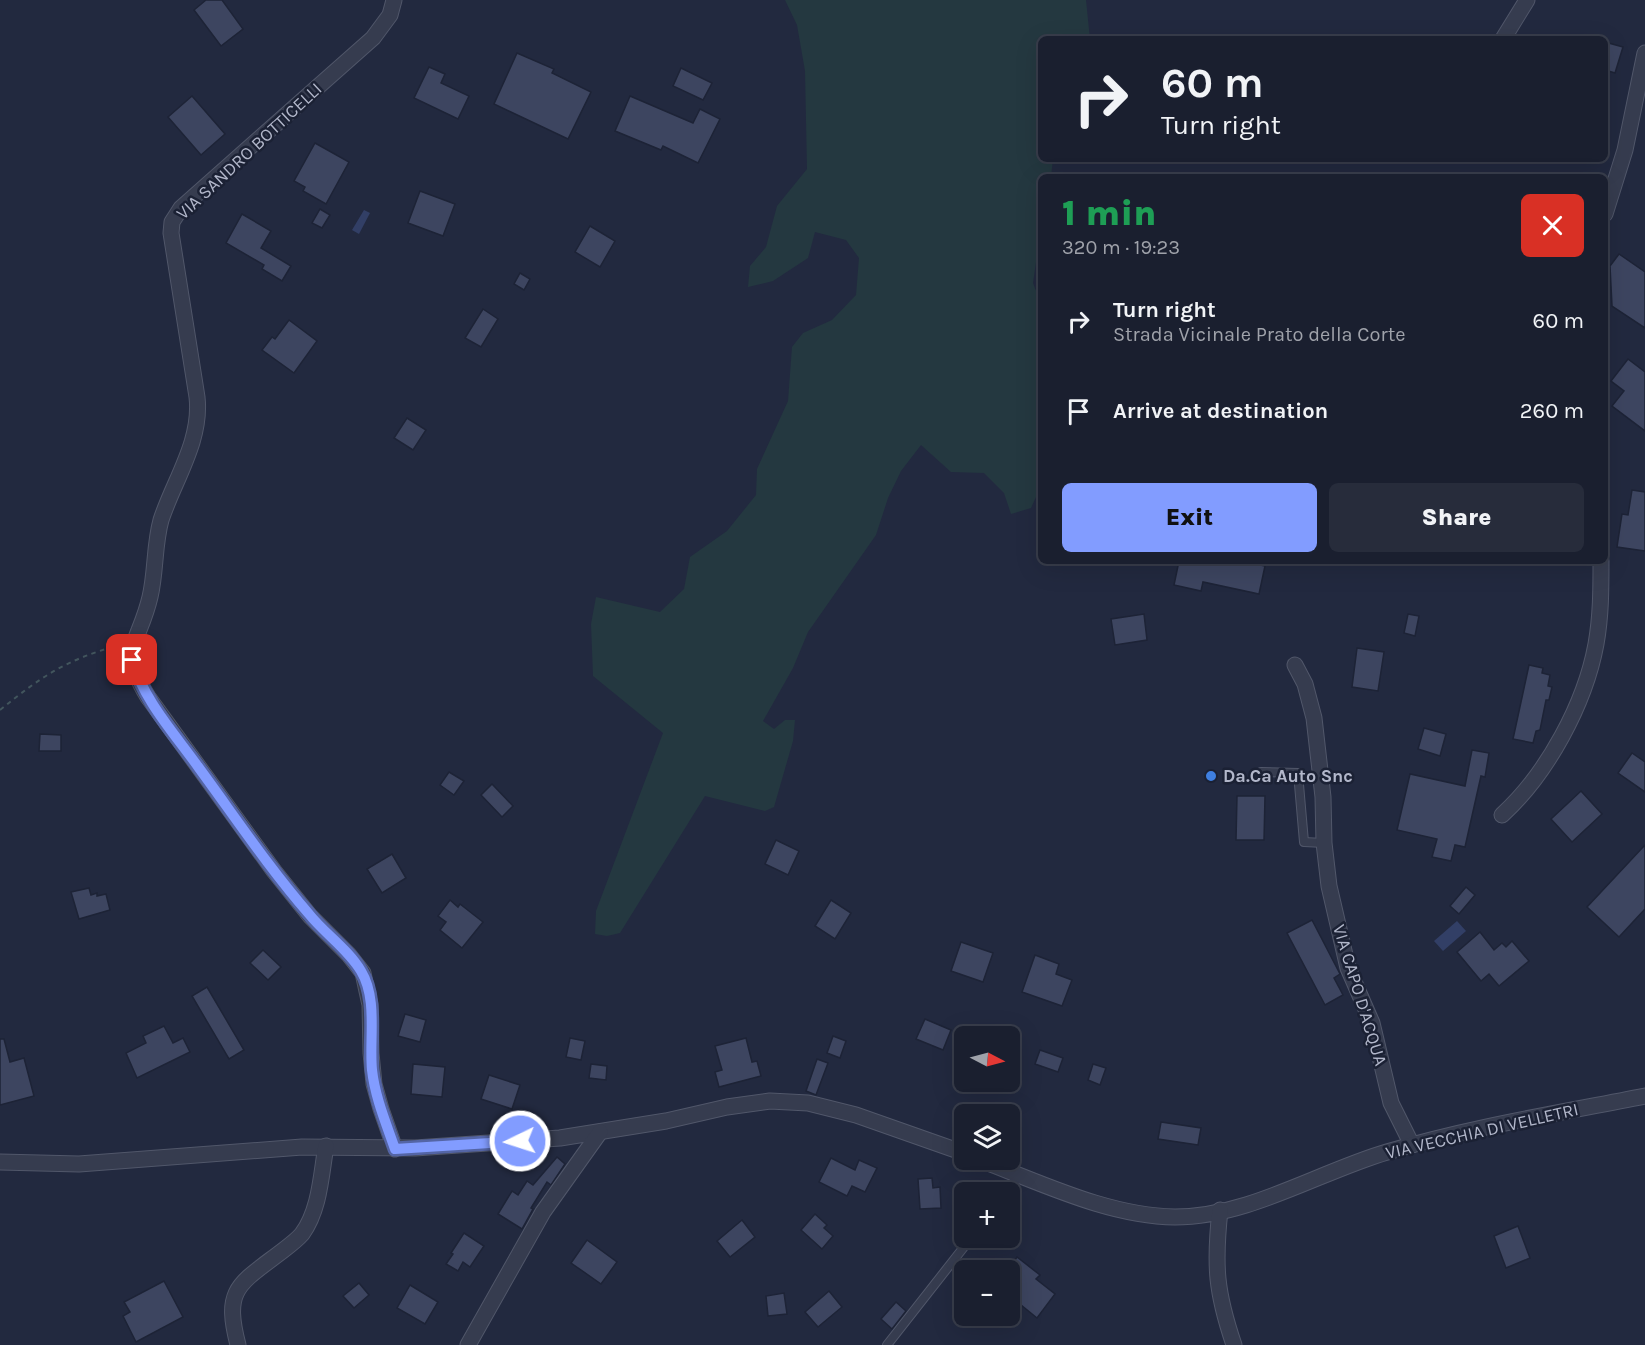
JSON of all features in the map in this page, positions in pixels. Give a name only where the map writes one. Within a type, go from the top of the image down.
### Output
[{"type":"street","name":"VIA SANDRO BOTTICELLI","points":[[134,641],[152,589],[156,544],[162,520],[193,440],[197,417],[197,397],[171,233],[173,219],[181,208],[373,38],[390,15],[394,0]]},
{"type":"street","points":[[1505,36],[1527,0]]},
{"type":"street","points":[[1608,204],[1625,150],[1645,52]]},
{"type":"street","points":[[1502,815],[1517,801],[1549,756],[1567,726],[1578,700],[1589,669],[1598,632],[1601,564]]},
{"type":"street","points":[[134,641],[131,652],[132,660],[140,683],[151,701],[274,871],[315,921],[349,955],[363,973],[370,1005],[374,1084],[395,1149]]},
{"type":"street","name":"VIA CAPO D'ACQUA","points":[[1295,664],[1309,694],[1317,736],[1329,885],[1348,968],[1372,1023],[1391,1103],[1412,1145]]},
{"type":"street","name":"VIA VECCHIA DI VELLETRI","points":[[1006,1170],[1072,1195],[1138,1213],[1177,1217],[1220,1210],[1267,1198],[1344,1166],[1440,1137],[1645,1096]]},
{"type":"street","points":[[0,1162],[90,1163],[326,1146],[395,1149],[560,1138],[666,1121],[749,1103],[786,1101],[816,1105],[863,1117],[954,1150]]},
{"type":"street","points":[[468,1345],[543,1212],[600,1132]]},
{"type":"street","points":[[238,1345],[232,1316],[236,1290],[245,1279],[289,1246],[301,1234],[316,1203],[326,1146]]},
{"type":"street","points":[[1220,1210],[1217,1277],[1224,1313],[1234,1345]]},
{"type":"lane","points":[[1261,772],[1298,773],[1304,842],[1324,843]]},
{"type":"lane","points":[[1013,1182],[1019,1175]]},
{"type":"lane","points":[[887,1345],[962,1248]]},
{"type":"path","points":[[0,710],[32,684],[63,664],[94,652],[134,641]]},
{"type":"shaded area","points":[[785,0],[1086,0],[1090,36],[1038,36],[1038,162],[1053,162],[1051,174],[1038,174],[1038,249],[1033,283],[1038,296],[1038,493],[1031,508],[1011,514],[1004,493],[984,473],[951,472],[921,445],[901,471],[888,498],[876,535],[808,632],[793,668],[763,721],[774,729],[785,720],[795,720],[793,741],[774,807],[765,811],[705,796],[620,933],[607,936],[595,934],[596,911],[663,733],[593,676],[591,624],[596,597],[660,612],[684,589],[690,557],[727,531],[756,495],[757,469],[788,401],[792,347],[803,333],[832,320],[856,295],[859,258],[846,240],[815,232],[808,258],[773,281],[748,287],[750,266],[766,247],[777,206],[807,169],[805,71],[797,25]]},
{"type":"water","points":[[364,210],[370,213],[359,234],[352,230]]},
{"type":"water","points":[[1457,921],[1466,931],[1443,951],[1434,941]]},
{"type":"building","points":[[206,0],[222,0],[243,29],[221,46],[194,10]]},
{"type":"building","points":[[1608,43],[1623,47],[1615,73],[1608,71]]},
{"type":"building","points":[[517,53],[554,69],[552,73],[591,92],[568,139],[494,104]]},
{"type":"building","points":[[429,67],[445,74],[441,83],[469,96],[458,119],[414,98]]},
{"type":"building","points":[[681,68],[712,83],[703,100],[673,86]]},
{"type":"building","points":[[192,96],[225,134],[201,155],[168,117]]},
{"type":"building","points":[[630,96],[693,123],[700,109],[720,119],[698,163],[663,146],[661,150],[615,131]]},
{"type":"building","points":[[315,143],[349,162],[326,204],[303,191],[305,187],[294,181]]},
{"type":"building","points":[[420,191],[455,204],[443,236],[408,223]]},
{"type":"building","points":[[320,209],[330,215],[322,228],[312,223]]},
{"type":"building","points":[[242,214],[271,231],[261,248],[291,266],[282,281],[262,269],[264,265],[226,243]]},
{"type":"building","points":[[590,226],[615,241],[600,267],[575,252]]},
{"type":"building","points":[[1619,254],[1645,272],[1645,328],[1612,306],[1610,266]]},
{"type":"building","points":[[520,273],[530,279],[524,290],[514,284]]},
{"type":"building","points":[[483,309],[498,319],[481,347],[465,338]]},
{"type":"building","points":[[289,320],[317,341],[294,373],[262,350],[272,337],[275,339]]},
{"type":"building","points":[[1628,359],[1645,372],[1645,431],[1612,406],[1624,391],[1611,381]]},
{"type":"building","points":[[407,418],[426,430],[413,450],[394,438]]},
{"type":"building","points":[[1632,490],[1645,492],[1645,551],[1617,547],[1622,514],[1628,515]]},
{"type":"building","points":[[1178,564],[1265,566],[1259,594],[1203,582],[1201,591],[1174,585]]},
{"type":"building","points":[[1144,614],[1147,640],[1115,645],[1111,619]]},
{"type":"building","points":[[1408,614],[1419,616],[1415,636],[1404,633]]},
{"type":"building","points":[[1357,648],[1384,652],[1378,691],[1352,687]]},
{"type":"building","points":[[1529,665],[1543,668],[1542,673],[1550,675],[1548,686],[1552,687],[1549,700],[1546,700],[1540,730],[1536,731],[1533,743],[1513,739]]},
{"type":"building","points":[[1424,728],[1446,734],[1440,756],[1418,749]]},
{"type":"building","points":[[40,734],[61,735],[61,751],[39,751]]},
{"type":"building","points":[[1472,750],[1489,753],[1485,777],[1481,776],[1465,847],[1455,845],[1451,861],[1432,857],[1437,839],[1397,830],[1410,774],[1465,786]]},
{"type":"building","points":[[1632,753],[1645,762],[1645,792],[1618,773]]},
{"type":"building","points":[[449,772],[464,781],[454,795],[440,785]]},
{"type":"building","points":[[492,784],[513,806],[502,817],[481,795]]},
{"type":"building","points":[[1581,791],[1602,814],[1572,842],[1551,819]]},
{"type":"building","points":[[1237,796],[1265,796],[1264,840],[1236,840]]},
{"type":"building","points":[[776,840],[799,851],[788,875],[765,864]]},
{"type":"building","points":[[1645,845],[1645,909],[1619,937],[1587,907]]},
{"type":"building","points":[[392,854],[406,878],[382,893],[367,869]]},
{"type":"building","points":[[1466,887],[1475,895],[1459,914],[1450,906]]},
{"type":"building","points":[[89,888],[91,895],[106,894],[110,910],[79,919],[71,892]]},
{"type":"building","points":[[450,900],[458,907],[460,904],[483,922],[462,948],[440,930],[446,922],[438,916]]},
{"type":"building","points":[[831,900],[851,913],[835,939],[815,926]]},
{"type":"building","points":[[1312,920],[1340,974],[1334,978],[1343,995],[1325,1005],[1287,933]]},
{"type":"building","points":[[1480,932],[1494,950],[1502,943],[1506,947],[1512,941],[1529,961],[1499,986],[1489,974],[1481,981],[1457,952]]},
{"type":"building","points":[[961,942],[993,953],[983,982],[951,971]]},
{"type":"building","points":[[263,950],[281,967],[268,980],[250,963]]},
{"type":"building","points":[[1035,955],[1059,964],[1056,974],[1072,980],[1062,1006],[1022,992]]},
{"type":"building","points":[[207,987],[244,1050],[229,1059],[192,996]]},
{"type":"building","points":[[405,1014],[426,1020],[420,1042],[398,1036]]},
{"type":"building","points":[[925,1019],[951,1030],[943,1050],[916,1039]]},
{"type":"building","points":[[164,1026],[173,1043],[183,1038],[190,1052],[137,1078],[126,1053],[146,1043],[143,1036]]},
{"type":"building","points":[[833,1036],[846,1041],[840,1058],[827,1053]]},
{"type":"building","points":[[570,1038],[585,1041],[581,1060],[566,1057]]},
{"type":"building","points":[[746,1038],[752,1062],[757,1061],[761,1076],[719,1087],[715,1072],[722,1070],[715,1046]]},
{"type":"building","points":[[0,1039],[4,1039],[10,1062],[24,1058],[34,1096],[0,1105]]},
{"type":"building","points":[[1040,1050],[1063,1058],[1058,1072],[1035,1064]]},
{"type":"building","points":[[817,1059],[828,1063],[816,1095],[806,1091]]},
{"type":"building","points":[[413,1064],[445,1067],[442,1097],[411,1094]]},
{"type":"building","points":[[591,1064],[607,1066],[606,1080],[589,1078]]},
{"type":"building","points":[[1093,1064],[1106,1068],[1100,1085],[1088,1080]]},
{"type":"building","points":[[489,1075],[520,1085],[512,1109],[481,1099]]},
{"type":"building","points":[[1161,1122],[1201,1128],[1198,1145],[1158,1139]]},
{"type":"building","points":[[557,1157],[565,1164],[551,1185],[547,1182],[531,1208],[533,1209],[522,1229],[498,1214],[512,1191],[518,1195],[527,1181],[533,1185]]},
{"type":"building","points":[[831,1158],[855,1170],[859,1160],[877,1168],[865,1192],[852,1186],[847,1196],[819,1182]]},
{"type":"building","points":[[932,1178],[933,1188],[940,1187],[941,1208],[920,1209],[918,1179]]},
{"type":"building","points":[[815,1214],[827,1225],[824,1228],[833,1236],[822,1249],[801,1230]]},
{"type":"building","points":[[742,1220],[755,1237],[730,1257],[717,1241]]},
{"type":"building","points":[[1518,1226],[1530,1258],[1506,1268],[1494,1236]]},
{"type":"building","points":[[464,1233],[484,1246],[470,1267],[463,1262],[458,1271],[446,1264]]},
{"type":"building","points":[[587,1240],[617,1262],[601,1284],[571,1263]]},
{"type":"building","points":[[1017,1257],[1040,1275],[1036,1279],[1055,1294],[1037,1318],[1020,1304],[1020,1260],[1015,1260]]},
{"type":"building","points":[[164,1281],[183,1317],[136,1342],[123,1316],[130,1312],[124,1302]]},
{"type":"building","points":[[359,1283],[369,1295],[354,1308],[343,1296]]},
{"type":"building","points":[[410,1285],[438,1302],[425,1324],[397,1308]]},
{"type":"building","points":[[829,1291],[842,1307],[818,1327],[805,1312]]},
{"type":"building","points":[[784,1293],[787,1314],[768,1316],[766,1296]]},
{"type":"building","points":[[896,1302],[906,1311],[892,1329],[881,1319]]},
{"type":"place","name":"Da.Ca Auto Snc","points":[[1211,776]]},
{"type":"route","points":[[132,660],[148,697],[274,871],[310,916],[349,955],[363,973],[370,1005],[374,1084],[395,1149],[520,1141]]}]
